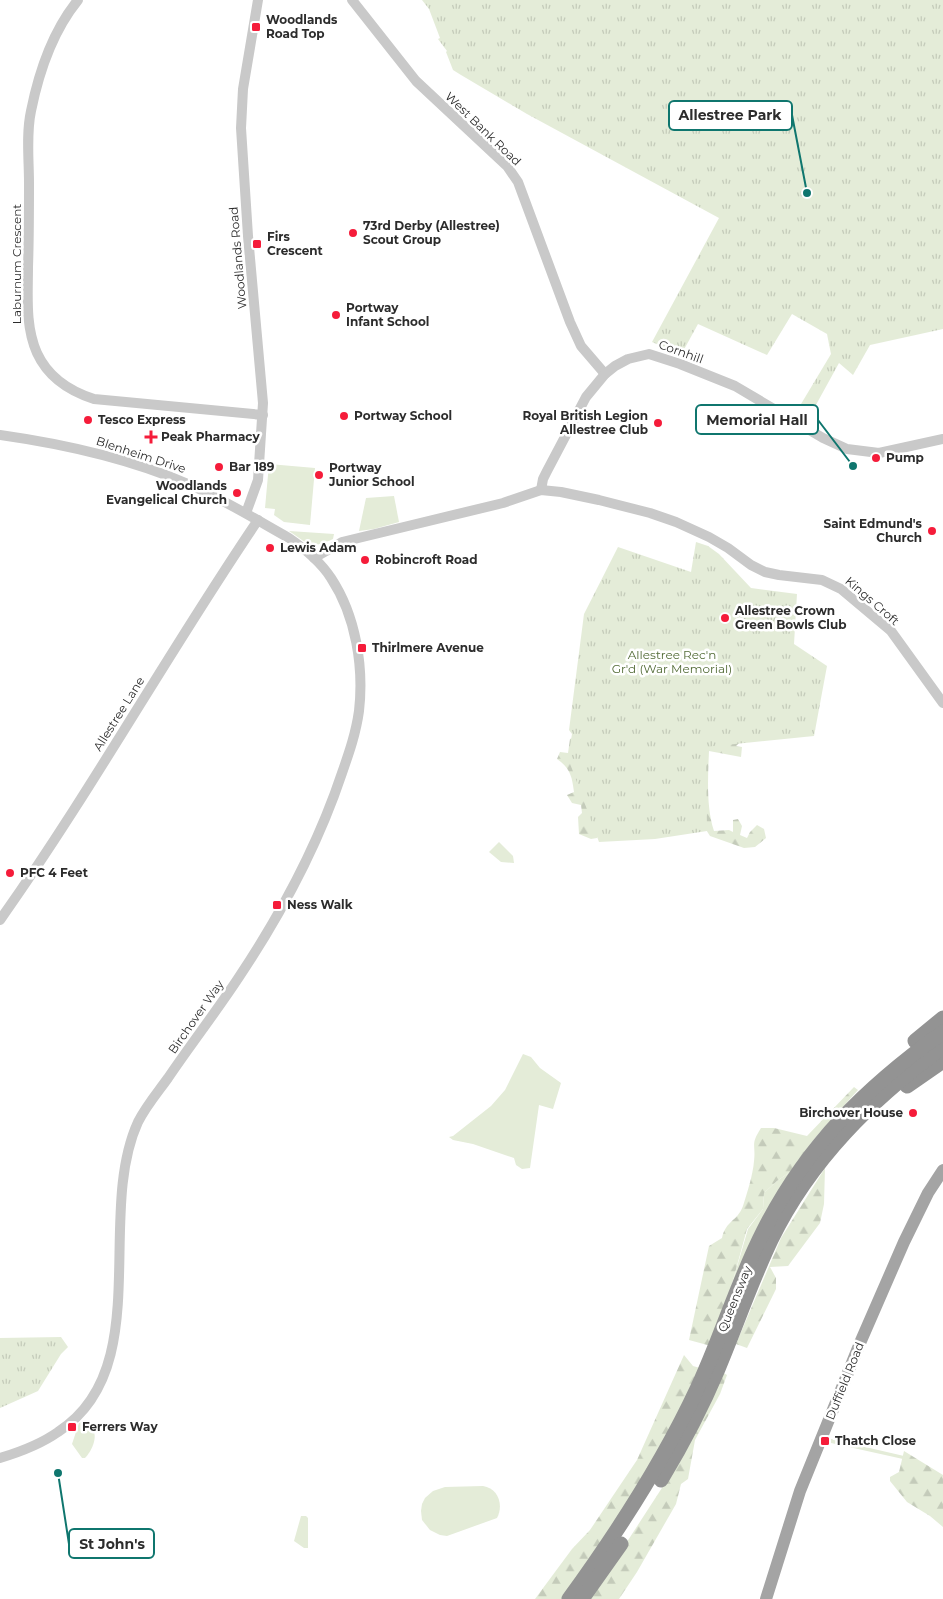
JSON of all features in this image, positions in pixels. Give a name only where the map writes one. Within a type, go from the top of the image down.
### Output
[{"type":"highway","points":[[867,1092],[913,1043],[943,1018]]},
{"type":"highway","name":"Queensway","points":[[569,1599],[601,1556],[662,1459],[696,1391],[762,1234],[781,1198],[804,1162],[867,1092],[943,1032]]},
{"type":"highway","name":"Queensway","points":[[582,1599],[613,1556],[672,1462],[718,1370],[772,1239],[808,1178],[847,1128],[880,1097],[943,1047]]},
{"type":"highway","points":[[847,1128],[943,1061]]},
{"type":"main road","name":"Duffield Road","points":[[766,1599],[800,1491],[860,1343],[904,1242],[928,1193],[943,1170]]},
{"type":"street","name":"Laburnum Crescent","points":[[78,0],[60,25],[50,47],[30,113],[28,300],[31,337],[38,354],[49,373],[73,390],[94,399],[263,415]]},
{"type":"street","name":"Woodlands Road","points":[[246,513],[258,480],[263,415],[241,128],[243,89],[258,0]]},
{"type":"street","name":"West Bank Road","points":[[352,0],[416,81],[507,166],[518,182],[570,322],[581,346],[605,374]]},
{"type":"street","name":"Cornhill","points":[[541,490],[544,476],[590,392],[605,374],[615,366],[638,356],[649,354],[735,386],[835,444],[852,450],[886,452],[943,439]]},
{"type":"street","name":"Blenheim Drive","points":[[0,435],[64,445],[132,463],[186,483],[246,513],[289,538],[314,558]]},
{"type":"street","points":[[314,558],[342,542],[512,501],[541,490]]},
{"type":"street","name":"Kings Croft","points":[[541,490],[561,492],[650,512],[709,537],[728,548],[751,566],[760,570],[831,583],[888,628],[943,703]]},
{"type":"street","name":"Allestree Lane","points":[[0,920],[60,833],[167,661],[258,520]]},
{"type":"street","name":"Birchover Way","points":[[0,1458],[34,1445],[59,1432],[78,1415],[103,1379],[115,1334],[120,1214],[124,1171],[138,1122],[224,998],[285,901],[314,845],[337,789],[357,720],[360,695],[360,669],[354,634],[342,599],[331,578],[314,558]]},
{"type":"green space","points":[[422,0],[943,0],[943,329],[870,345],[853,375],[839,363],[806,423],[795,414],[831,354],[827,334],[792,314],[767,355],[698,324],[681,355],[652,342],[719,218],[527,114],[453,70],[447,51],[438,39],[440,38],[429,9]]},
{"type":"green space","points":[[269,464],[315,468],[310,525],[284,522],[274,515],[275,509],[265,508]]},
{"type":"green space","points":[[394,496],[399,522],[359,531],[366,498]]},
{"type":"green space","points":[[289,531],[334,534],[333,539],[314,545],[305,542]]},
{"type":"green space","name":"Allestree Rec'n Gr'd (War Memorial)","points":[[696,542],[708,546],[719,554],[751,588],[797,594],[794,644],[827,666],[814,736],[706,747],[707,831],[655,839],[599,842],[568,758],[572,734],[569,730],[584,614],[618,547],[691,572]]},
{"type":"green space","points":[[665,730],[749,734],[736,746],[742,747],[741,757],[709,751],[708,791],[711,822],[714,831],[729,830],[733,832],[733,820],[738,819],[742,826],[740,835],[747,838],[757,825],[764,829],[766,838],[755,847],[744,848],[710,836],[703,825]]},
{"type":"green space","points":[[578,735],[572,766],[600,832],[597,838],[591,839],[579,834],[578,817],[582,813],[581,805],[572,803],[567,795],[574,792],[571,777],[568,769],[557,759],[560,752],[568,753],[570,739]]},
{"type":"green space","points":[[499,842],[513,856],[514,863],[501,862],[489,852]]},
{"type":"green space","points":[[523,1054],[531,1057],[540,1068],[561,1083],[553,1109],[539,1105],[530,1168],[522,1169],[516,1165],[514,1158],[473,1144],[453,1140],[449,1137],[453,1136],[491,1106],[505,1090]]},
{"type":"green space","points":[[854,1087],[858,1090],[815,1138],[790,1172],[764,1193],[763,1209],[747,1229],[732,1284],[711,1346],[689,1340],[709,1246],[722,1238],[726,1228],[741,1211],[750,1184],[754,1141],[761,1128],[774,1128],[807,1136]]},
{"type":"green space","points":[[825,1168],[824,1204],[820,1223],[788,1266],[770,1267],[776,1278],[776,1289],[747,1348],[736,1344],[781,1238]]},
{"type":"green space","points":[[790,1172],[774,1199],[732,1284],[748,1229],[763,1209],[764,1193]]},
{"type":"green space","points":[[61,1337],[68,1347],[61,1354],[38,1391],[0,1408],[0,1338]]},
{"type":"green space","points":[[684,1355],[693,1366],[700,1368],[677,1418],[620,1518],[562,1599],[535,1599],[572,1549],[590,1530],[637,1460]]},
{"type":"green space","points":[[722,1372],[727,1375],[720,1394],[695,1440],[688,1479],[681,1484],[676,1504],[637,1572],[619,1599],[588,1599],[669,1477]]},
{"type":"green space","points":[[82,1422],[93,1430],[95,1437],[91,1449],[85,1458],[82,1458],[72,1444],[79,1423]]},
{"type":"green space","points":[[831,1439],[904,1456],[903,1459],[831,1443]]},
{"type":"green space","points":[[904,1451],[943,1475],[943,1527],[930,1516],[907,1502],[890,1481],[890,1477],[899,1472]]},
{"type":"green space","points":[[483,1486],[492,1490],[498,1498],[500,1508],[497,1518],[447,1536],[430,1530],[422,1520],[422,1504],[425,1498],[433,1491],[445,1487]]},
{"type":"green space","points":[[301,1516],[308,1518],[308,1548],[304,1548],[294,1541]]},
{"type":"place","name":"Woodlands Road Top","points":[[256,27]]},
{"type":"place","name":"Allestree Park","points":[[807,193]]},
{"type":"place","name":"73rd Derby (Allestree) Scout Group","points":[[353,233]]},
{"type":"place","name":"Firs Crescent","points":[[257,244]]},
{"type":"place","name":"Portway Infant School","points":[[336,315]]},
{"type":"place","name":"Portway School","points":[[344,416]]},
{"type":"place","name":"Tesco Express","points":[[88,420]]},
{"type":"place","name":"Royal British Legion Allestree Club","points":[[658,423]]},
{"type":"place","name":"Peak Pharmacy","points":[[151,437]]},
{"type":"place","name":"Pump","points":[[876,458]]},
{"type":"place","name":"Memorial Hall","points":[[853,466]]},
{"type":"place","name":"Bar 189","points":[[219,467]]},
{"type":"place","name":"Portway Junior School","points":[[319,475]]},
{"type":"place","name":"Woodlands Evangelical Church","points":[[237,493]]},
{"type":"place","name":"Saint Edmund's Church","points":[[932,531]]},
{"type":"place","name":"Lewis Adam","points":[[270,548]]},
{"type":"place","name":"Robincroft Road","points":[[365,560]]},
{"type":"place","name":"Allestree Crown Green Bowls Club","points":[[725,618]]},
{"type":"place","name":"Thirlmere Avenue","points":[[362,648]]},
{"type":"place","name":"PFC 4 Feet","points":[[10,873]]},
{"type":"place","name":"Ness Walk","points":[[277,905]]},
{"type":"place","name":"Birchover House","points":[[913,1113]]},
{"type":"place","name":"Ferrers Way","points":[[72,1427]]},
{"type":"place","name":"Thatch Close","points":[[825,1441]]},
{"type":"place","name":"St John's","points":[[58,1473]]}]
